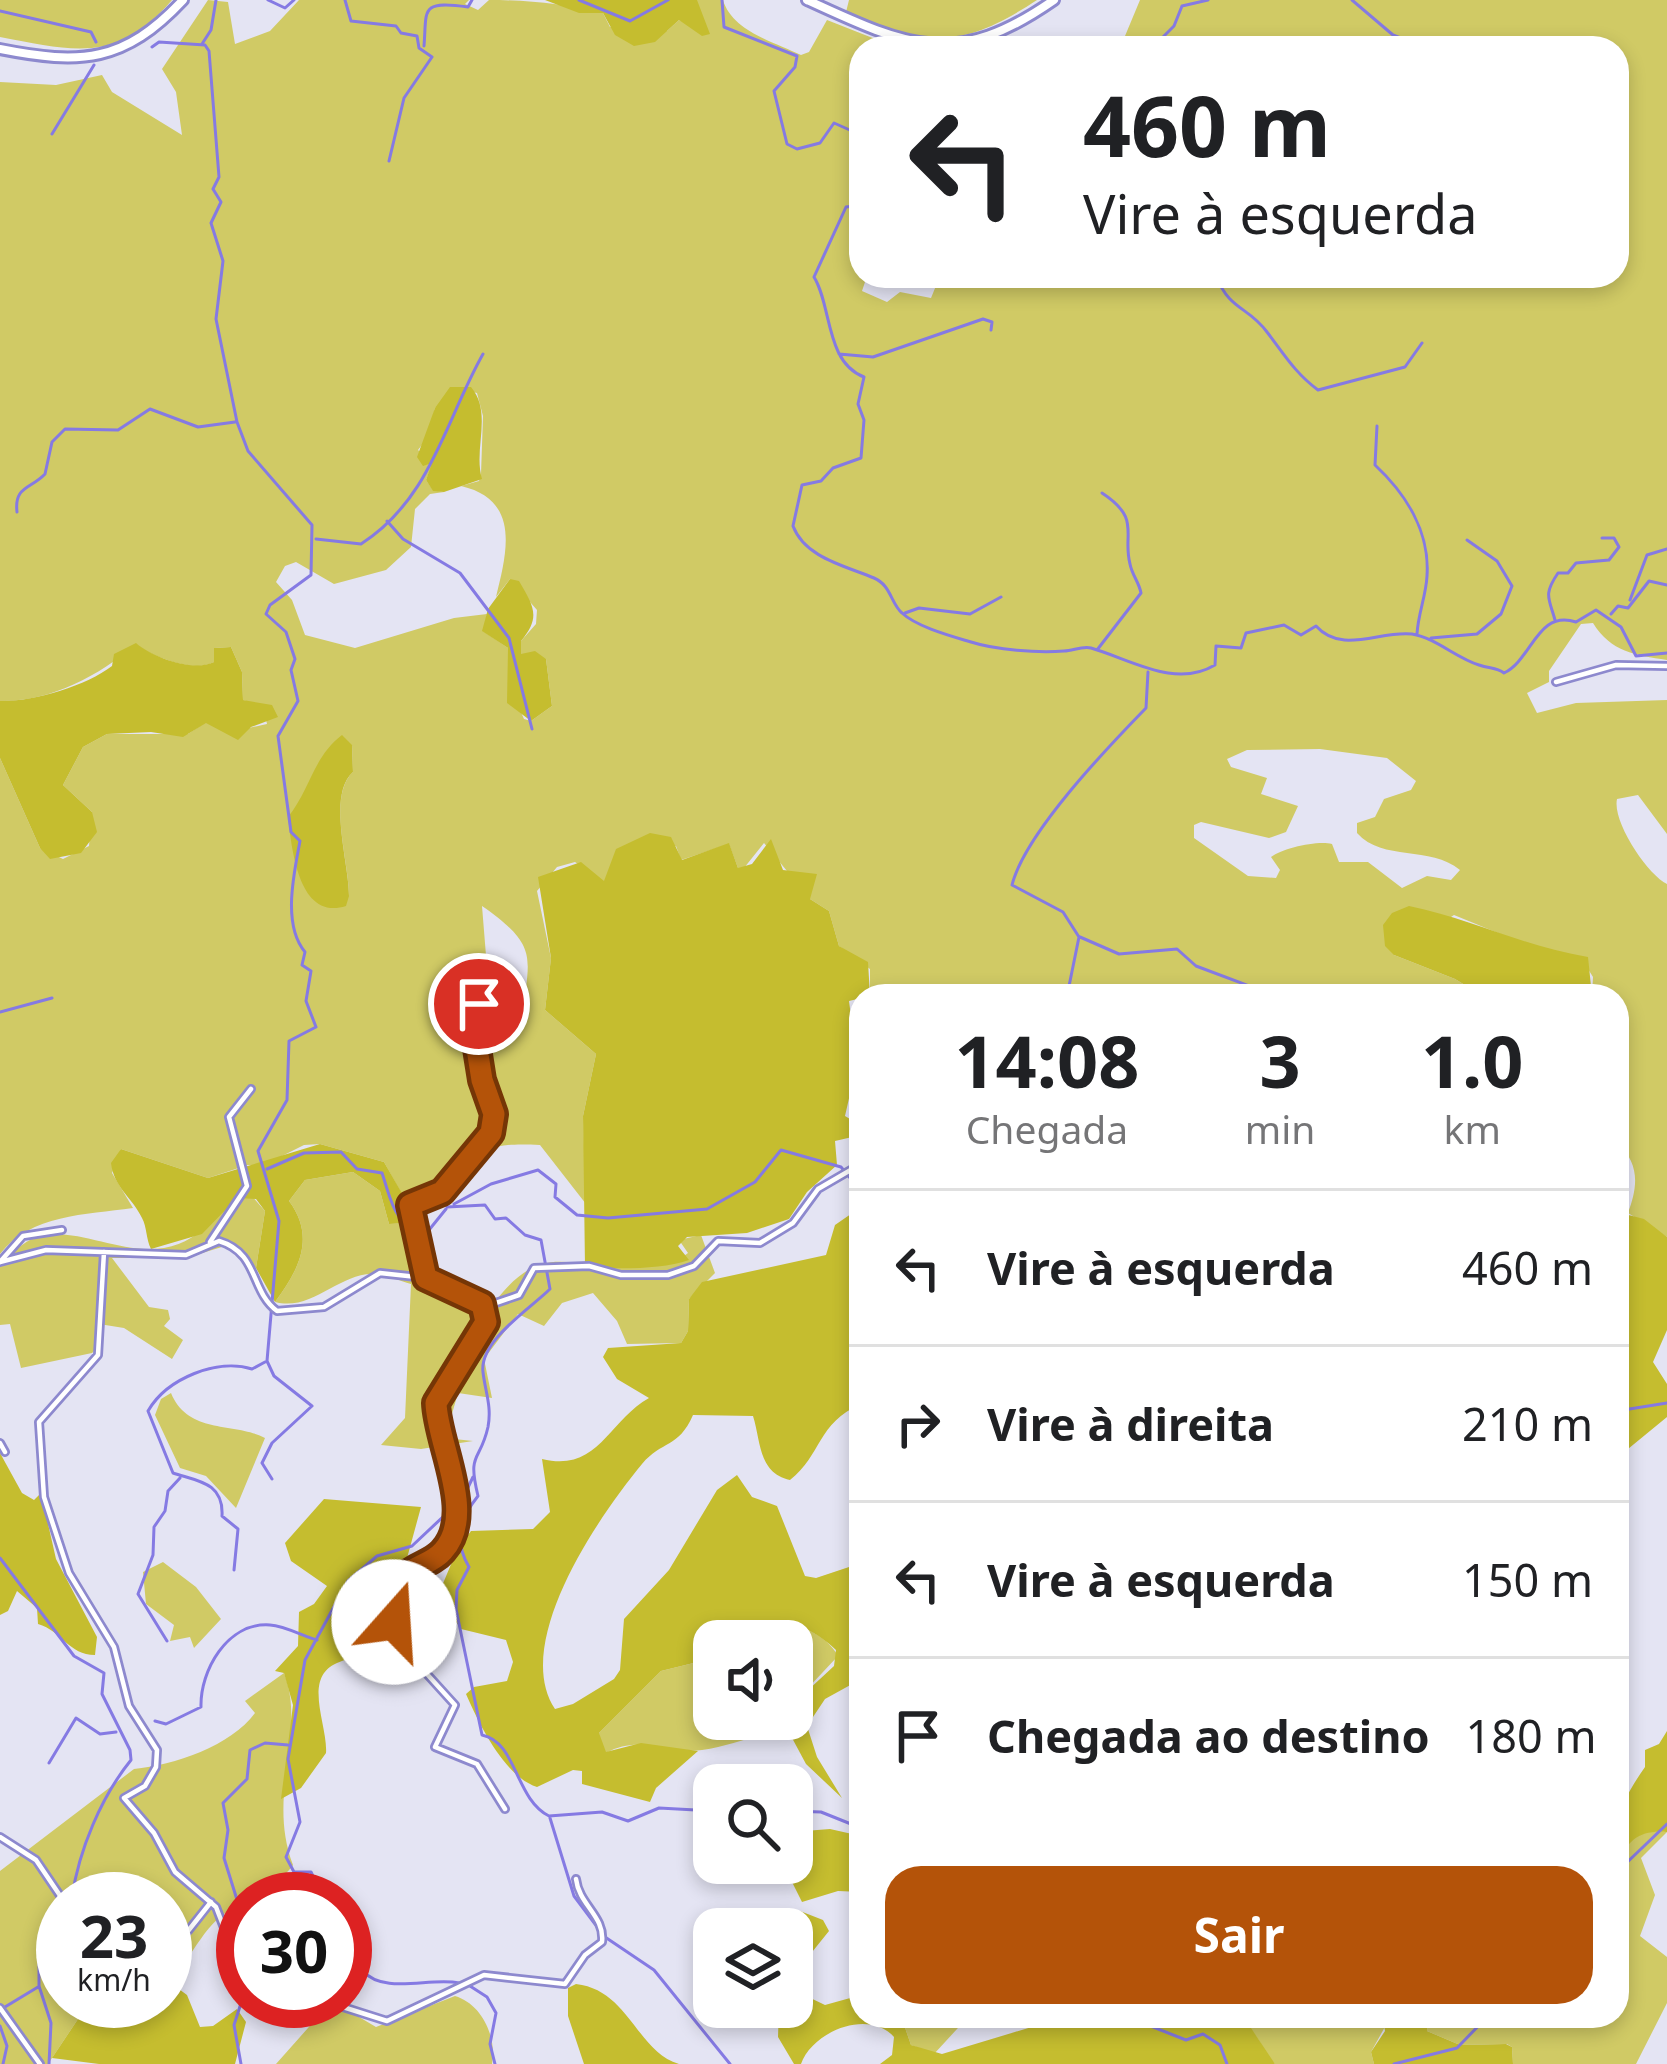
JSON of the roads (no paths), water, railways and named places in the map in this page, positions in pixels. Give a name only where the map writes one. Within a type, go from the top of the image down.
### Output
[{"type":"main road","points":[[0,49],[62,60],[99,56],[148,34],[183,0]]},
{"type":"main road","points":[[807,0],[888,36]]},
{"type":"main road","points":[[992,36],[1054,0]]},
{"type":"street","points":[[1556,682],[1616,665],[1667,666]]},
{"type":"street","points":[[426,1278],[413,1238],[410,1202],[447,1188],[488,1138],[494,1120],[475,1036],[485,978]]},
{"type":"street","points":[[0,1262],[46,1250],[186,1255],[210,1242],[247,1186],[229,1117],[251,1089]]},
{"type":"street","points":[[210,1242],[225,1242],[242,1252],[277,1311],[324,1307],[373,1274],[426,1278],[482,1304],[519,1295],[534,1268],[589,1266],[620,1275],[668,1276],[694,1266],[718,1241],[753,1246],[790,1226],[818,1189],[849,1171]]},
{"type":"street","points":[[0,1262],[23,1236],[62,1230]]},
{"type":"street","points":[[104,1252],[100,1350],[39,1422],[44,1497],[74,1586],[114,1647],[129,1706],[157,1750],[156,1766],[145,1786],[124,1798],[154,1833],[180,1877],[211,1902],[216,1912]]},
{"type":"street","points":[[482,1304],[484,1330],[436,1403],[453,1479],[452,1536],[438,1556],[407,1573],[393,1615],[426,1673],[454,1705],[435,1747],[478,1764],[505,1809]]},
{"type":"street","points":[[0,1443],[5,1452]]},
{"type":"street","points":[[0,1837],[36,1860],[44,1872]]},
{"type":"street","points":[[372,2016],[387,2021],[484,1975],[565,1984],[585,1955],[602,1942],[602,1924],[582,1898],[576,1879]]},
{"type":"street","points":[[192,1926],[211,1902]]},
{"type":"street","points":[[0,2008],[40,2064]]},
{"type":"waterway","points":[[202,44],[211,30],[216,0]]},
{"type":"waterway","points":[[268,0],[285,8],[294,0]]},
{"type":"waterway","points":[[345,0],[351,21],[396,26],[401,33],[417,36],[419,48],[432,57],[404,98],[389,161]]},
{"type":"waterway","points":[[424,46],[429,10],[441,5],[468,7],[472,0]]},
{"type":"waterway","points":[[579,0],[630,21],[668,0]]},
{"type":"waterway","points":[[722,0],[724,27],[797,56],[795,67],[774,91],[787,144],[797,149],[820,143],[834,123],[849,130]]},
{"type":"waterway","points":[[1164,36],[1182,6],[1208,0]]},
{"type":"waterway","points":[[1352,0],[1396,36]]},
{"type":"waterway","points":[[0,11],[91,32],[96,42]]},
{"type":"waterway","points":[[152,47],[159,42],[205,45],[209,51],[219,177],[213,189],[221,202],[211,223],[223,261],[216,319],[237,422],[248,451],[312,525],[311,575],[270,605],[266,614],[286,632],[295,659],[291,670],[298,701],[278,736],[291,832],[300,841],[292,913],[305,952],[302,965],[311,971],[306,1001],[316,1027],[289,1041],[287,1100],[258,1151],[279,1221],[267,1361],[274,1376],[312,1406],[272,1443],[262,1463],[272,1479]]},
{"type":"waterway","points":[[52,134],[94,65]]},
{"type":"waterway","points":[[849,207],[814,277],[842,359],[864,377],[858,404],[864,420],[861,458],[833,468],[821,481],[802,485],[793,526],[817,553],[880,581],[898,609],[916,623],[992,647],[1042,652],[1091,648],[1153,670],[1184,674],[1215,665],[1216,646],[1241,648],[1246,633],[1284,625],[1301,635],[1316,626],[1326,635],[1349,640],[1412,634],[1504,673],[1543,629],[1563,620],[1576,622],[1596,610],[1621,627],[1636,656],[1667,653]]},
{"type":"waterway","points":[[1223,288],[1318,390],[1405,367],[1422,343]]},
{"type":"waterway","points":[[839,354],[873,357],[983,319],[992,322],[991,330]]},
{"type":"waterway","points":[[316,539],[361,544],[404,505],[434,457],[483,354]]},
{"type":"waterway","points":[[17,512],[18,497],[45,474],[52,442],[65,429],[118,430],[150,409],[198,427],[235,422]]},
{"type":"waterway","points":[[1377,426],[1375,465],[1406,501],[1424,544],[1427,576],[1417,634]]},
{"type":"waterway","points":[[1097,650],[1141,593],[1130,564],[1126,519],[1102,493]]},
{"type":"waterway","points":[[387,521],[403,539],[460,573],[509,638],[532,729]]},
{"type":"waterway","points":[[1555,620],[1549,596],[1553,580],[1576,563],[1609,560],[1619,547],[1614,538],[1602,538]]},
{"type":"waterway","points":[[1431,638],[1477,634],[1501,614],[1512,586],[1497,561],[1467,540]]},
{"type":"waterway","points":[[1630,600],[1647,555],[1667,549]]},
{"type":"waterway","points":[[1611,614],[1618,606],[1628,608],[1649,581],[1667,585]]},
{"type":"waterway","points":[[905,613],[919,608],[970,614],[1001,597]]},
{"type":"waterway","points":[[1069,984],[1079,937],[1063,912],[1012,885],[1050,816],[1146,708],[1148,672]]},
{"type":"waterway","points":[[1080,937],[1119,954],[1177,949],[1196,966],[1244,984]]},
{"type":"waterway","points":[[0,1012],[52,998]]},
{"type":"waterway","points":[[454,1204],[491,1184],[538,1170],[556,1184],[555,1197],[577,1215],[608,1218],[707,1209],[755,1182],[781,1150],[841,1167],[849,1177]]},
{"type":"waterway","points":[[267,1169],[304,1153],[341,1152],[357,1169],[382,1173],[396,1212],[408,1224],[429,1230],[446,1209]]},
{"type":"waterway","points":[[447,1207],[485,1205],[495,1219],[506,1218],[525,1235],[541,1240],[550,1289],[497,1337],[484,1360],[489,1419],[474,1464],[478,1496],[460,1531],[469,1567],[457,1590],[456,1609],[482,1735],[502,1748],[529,1797],[549,1816],[602,1812],[628,1821],[659,1808],[693,1810]]},
{"type":"waterway","points":[[234,1570],[238,1529],[222,1516],[214,1490],[173,1473],[148,1411],[167,1389],[194,1374],[224,1366],[252,1369],[265,1362]]},
{"type":"waterway","points":[[1629,1409],[1667,1403]]},
{"type":"waterway","points":[[294,1872],[286,1857],[300,1822],[288,1759],[305,1660],[348,1581],[377,1556],[412,1546],[463,1498],[473,1477]]},
{"type":"waterway","points":[[167,1641],[138,1594],[153,1555],[154,1527],[165,1511],[168,1491],[180,1478]]},
{"type":"waterway","points":[[0,1558],[74,1656],[104,1673],[102,1694],[130,1750],[131,1760],[93,1825],[78,1872]]},
{"type":"waterway","points":[[155,1721],[166,1724],[201,1707],[211,1664],[241,1631],[270,1625],[317,1640]]},
{"type":"waterway","points":[[49,1763],[76,1718],[100,1734],[116,1732]]},
{"type":"waterway","points":[[228,1872],[223,1803],[247,1779],[250,1750],[265,1743],[288,1745]]},
{"type":"waterway","points":[[813,1812],[849,1823]]},
{"type":"waterway","points":[[550,1818],[574,1896],[598,1928]]},
{"type":"waterway","points":[[1629,1860],[1667,1824]]},
{"type":"waterway","points":[[605,1937],[654,1970],[730,2064]]},
{"type":"waterway","points":[[372,1978],[395,1984],[459,1983]]},
{"type":"waterway","points":[[470,1986],[487,1997],[496,2013],[490,2044],[495,2064]]},
{"type":"waterway","points":[[0,2010],[36,1988]]},
{"type":"waterway","points":[[0,2026],[7,2046],[3,2064]]},
{"type":"waterway","points":[[49,2064],[51,2028]]},
{"type":"waterway","points":[[235,2028],[241,2064]]},
{"type":"waterway","points":[[1156,2028],[1186,2040],[1203,2034],[1220,2045],[1227,2064]]},
{"type":"waterway","points":[[1394,2064],[1457,2048],[1476,2028]]}]
